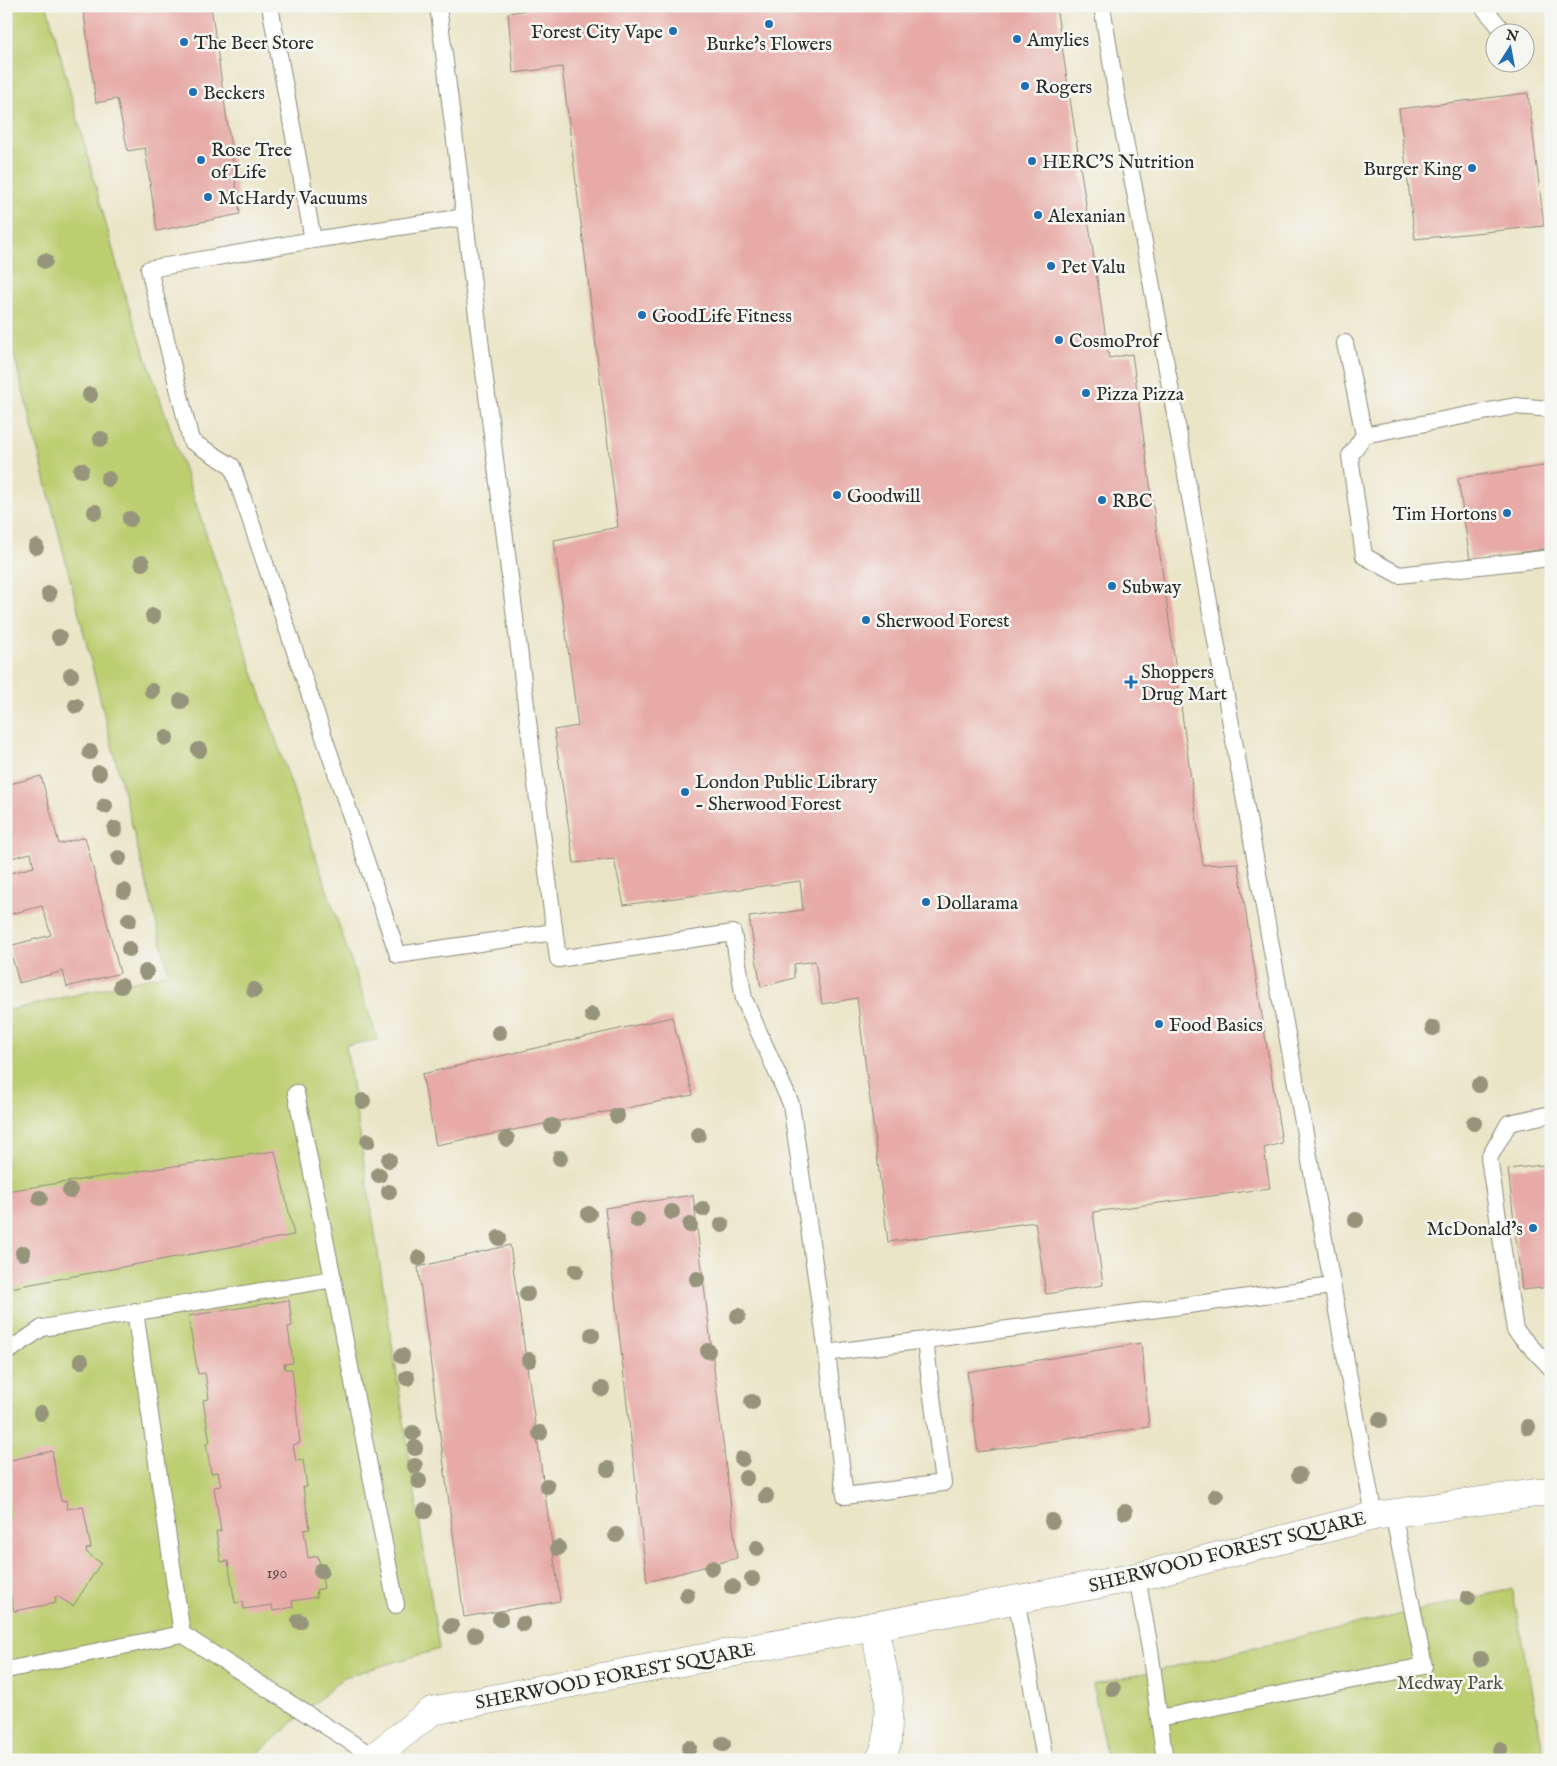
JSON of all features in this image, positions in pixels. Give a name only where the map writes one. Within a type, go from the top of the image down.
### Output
[{"type":"street","name":"SHERWOOD FOREST SQUARE","points":[[373,1758],[432,1711],[1016,1598],[1137,1577],[1383,1514],[1551,1491]]},
{"type":"street","points":[[874,1626],[889,1698],[887,1742],[880,1760]]},
{"type":"lane","points":[[270,6],[313,240]]},
{"type":"lane","points":[[438,6],[558,960],[733,933],[744,999],[790,1104],[827,1353],[844,1496],[943,1483],[925,1341]]},
{"type":"lane","points":[[1102,6],[1118,104],[1332,1286],[1383,1514],[1424,1666],[1158,1718]]},
{"type":"lane","points":[[1482,6],[1496,22]]},
{"type":"lane","points":[[465,217],[313,240],[149,268],[191,441],[232,466],[398,955],[554,932]]},
{"type":"lane","points":[[1345,343],[1364,435],[1350,456],[1364,556],[1399,575],[1551,558]]},
{"type":"lane","points":[[1364,435],[1514,406],[1551,409]]},
{"type":"lane","points":[[296,1093],[396,1604]]},
{"type":"lane","points":[[1551,1114],[1509,1122],[1489,1158],[1515,1330],[1551,1368]]},
{"type":"lane","points":[[6,1353],[42,1328],[333,1278]]},
{"type":"lane","points":[[827,1353],[1332,1286]]},
{"type":"lane","points":[[135,1311],[182,1634]]},
{"type":"lane","points":[[1137,1577],[1150,1649],[1158,1718],[1166,1760]]},
{"type":"lane","points":[[1016,1598],[1045,1760]]},
{"type":"lane","points":[[6,1670],[182,1634],[373,1758]]},
{"type":"green space","points":[[6,6],[47,6],[126,298],[378,1040],[346,1045],[439,1649],[344,1677],[256,1755],[256,1760],[6,1760],[6,1011],[169,973],[6,323]]},
{"type":"green space","name":"Medway Park","points":[[1512,1589],[1545,1760],[1107,1760],[1093,1685]]},
{"type":"building","points":[[83,6],[211,6],[240,214],[157,231],[145,148],[128,151],[117,99],[96,103]]},
{"type":"building","name":"Sherwood Forest","points":[[550,6],[1056,6],[1109,358],[1132,354],[1203,865],[1238,863],[1282,1143],[1264,1148],[1270,1188],[1093,1212],[1103,1285],[1046,1294],[1035,1222],[888,1242],[857,998],[822,1004],[815,961],[794,964],[794,978],[761,987],[749,917],[803,910],[800,881],[624,905],[614,859],[574,863],[554,730],[578,726],[554,540],[618,527],[562,67],[513,73],[508,13]]},
{"type":"building","name":"Burger King","points":[[1528,93],[1544,226],[1415,239],[1399,109]]},
{"type":"building","name":"Tim Hortons","points":[[1551,465],[1551,548],[1470,560],[1458,478]]},
{"type":"building","points":[[41,776],[59,844],[85,837],[120,973],[67,987],[63,971],[19,983],[9,946],[51,935],[42,906],[6,915],[6,874],[34,867],[31,853],[7,859],[6,785]]},
{"type":"building","points":[[672,1017],[693,1095],[436,1145],[422,1074]]},
{"type":"building","points":[[275,1151],[294,1235],[6,1290],[6,1191]]},
{"type":"building","name":"McDonald's","points":[[1551,1164],[1551,1287],[1522,1290],[1508,1169]]},
{"type":"building","points":[[693,1195],[737,1558],[647,1582],[605,1208]]},
{"type":"building","points":[[510,1245],[560,1601],[464,1617],[418,1267]]},
{"type":"building","points":[[289,1300],[292,1326],[288,1327],[293,1363],[284,1364],[285,1369],[292,1369],[300,1443],[293,1445],[296,1461],[303,1460],[307,1487],[303,1487],[310,1529],[304,1530],[308,1558],[318,1556],[324,1588],[316,1590],[317,1597],[292,1601],[293,1607],[273,1611],[272,1605],[244,1609],[243,1602],[235,1603],[228,1561],[221,1562],[216,1531],[221,1531],[214,1487],[221,1486],[218,1472],[211,1473],[206,1443],[210,1443],[203,1400],[209,1399],[205,1373],[198,1374],[188,1316]]},
{"type":"building","points":[[1141,1343],[1149,1427],[978,1452],[967,1372]]},
{"type":"building","points":[[52,1451],[61,1501],[66,1500],[67,1509],[83,1506],[91,1548],[86,1549],[87,1553],[101,1563],[73,1606],[59,1597],[55,1597],[56,1603],[14,1611],[10,1593],[6,1594],[6,1523],[11,1515],[6,1488],[6,1461]]},
{"type":"place","name":"Burke's Flowers","points":[[769,24]]},
{"type":"place","name":"Forest City Vape","points":[[673,31]]},
{"type":"place","name":"Amylies","points":[[1017,39]]},
{"type":"place","name":"The Beer Store","points":[[184,42]]},
{"type":"place","name":"Rogers","points":[[1025,86]]},
{"type":"place","name":"Beckers","points":[[193,92]]},
{"type":"place","name":"Rose Tree of Life","points":[[201,160]]},
{"type":"place","name":"HERC'S Nutrition","points":[[1032,161]]},
{"type":"place","name":"Burger King","points":[[1472,168]]},
{"type":"place","name":"McHardy Vacuums","points":[[208,197]]},
{"type":"place","name":"Alexanian","points":[[1038,215]]},
{"type":"place","name":"Pet Valu","points":[[1051,266]]},
{"type":"place","name":"GoodLife Fitness","points":[[642,315]]},
{"type":"place","name":"CosmoProf","points":[[1059,340]]},
{"type":"place","name":"Pizza Pizza","points":[[1086,393]]},
{"type":"place","name":"Goodwill","points":[[837,495]]},
{"type":"place","name":"RBC","points":[[1102,500]]},
{"type":"place","name":"Tim Hortons","points":[[1507,513]]},
{"type":"place","name":"Subway","points":[[1112,586]]},
{"type":"place","name":"Sherwood Forest","points":[[866,620]]},
{"type":"place","name":"Shoppers Drug Mart","points":[[1131,682]]},
{"type":"place","name":"London Public Library - Sherwood Forest","points":[[685,792]]},
{"type":"place","name":"Dollarama","points":[[926,902]]},
{"type":"place","name":"Food Basics","points":[[1159,1024]]},
{"type":"place","name":"McDonald's","points":[[1533,1228]]}]
